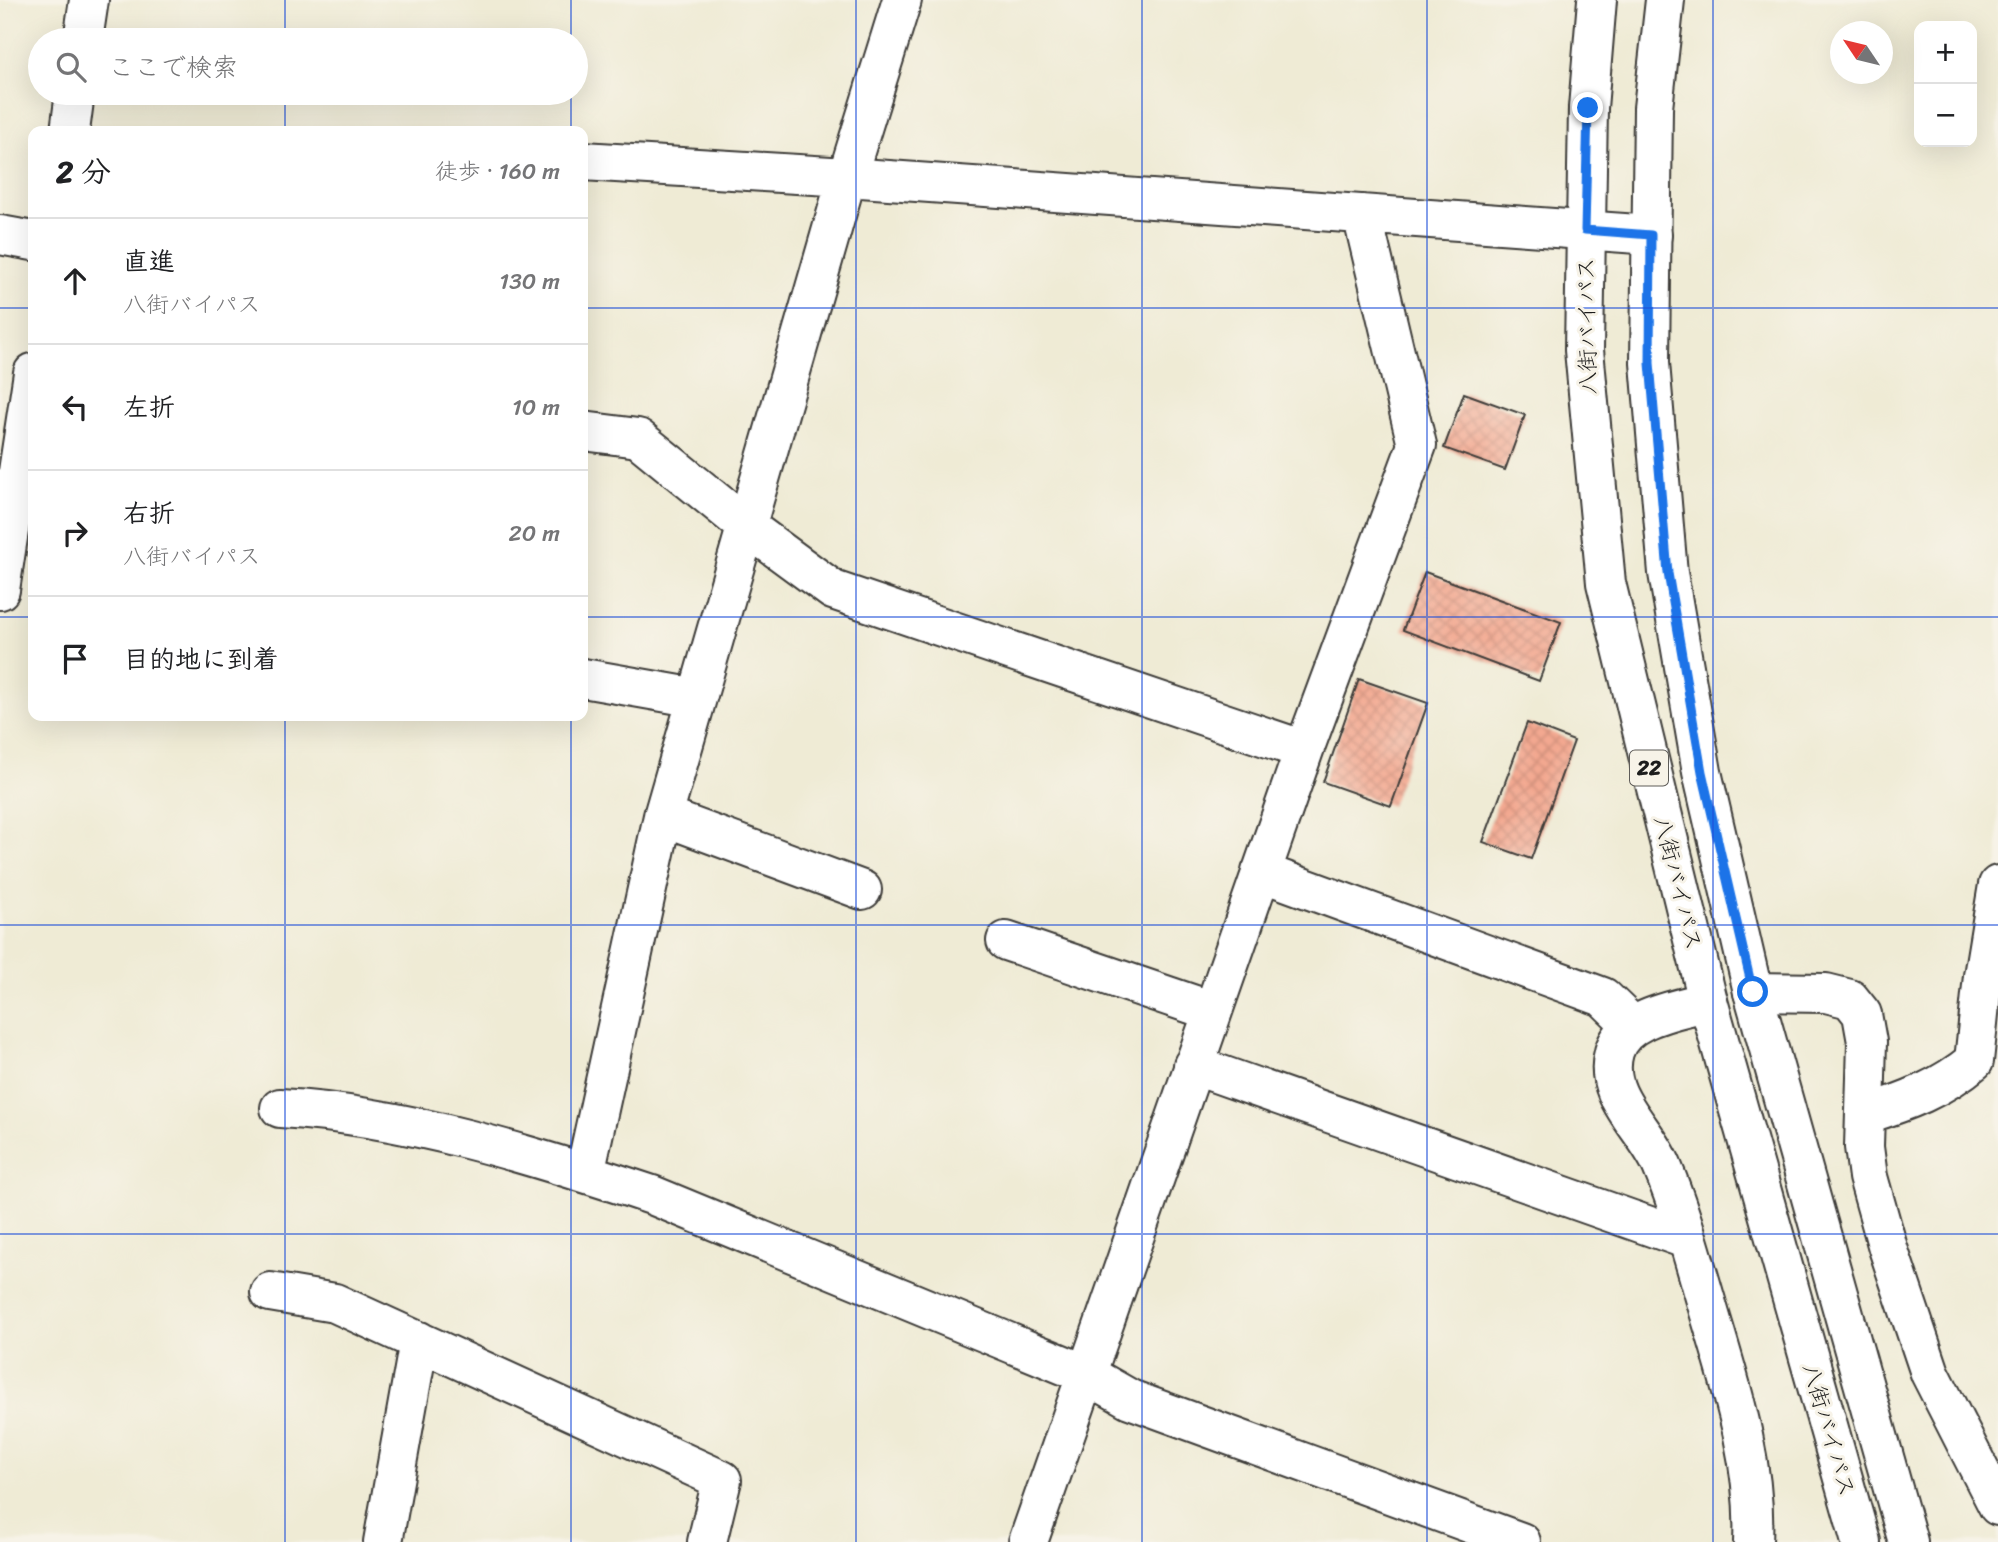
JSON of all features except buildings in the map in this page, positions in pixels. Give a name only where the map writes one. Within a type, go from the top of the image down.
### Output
[{"type":"street","points":[[85,28],[89,0]]},
{"type":"street","points":[[585,1173],[663,816],[847,177],[902,0]]},
{"type":"street","name":"八街バイパス","points":[[1597,0],[1588,108],[1584,350],[1606,583],[1708,1001],[1857,1528]]},
{"type":"street","name":"八街バイパス","points":[[1665,0],[1653,108],[1650,363],[1668,573],[1702,772],[1753,992],[1908,1542]]},
{"type":"street","points":[[71,126],[73,105]]},
{"type":"street","points":[[588,161],[847,177],[1651,235]]},
{"type":"street","points":[[1028,1542],[1304,750],[1417,445],[1362,214]]},
{"type":"street","points":[[0,235],[28,240]]},
{"type":"street","points":[[0,590],[10,455],[28,391]]},
{"type":"street","points":[[588,432],[638,438],[746,526],[833,590],[1304,750]]},
{"type":"street","points":[[588,679],[696,698]]},
{"type":"street","points":[[663,816],[862,890]]},
{"type":"street","points":[[1261,872],[1602,997],[1633,1026]]},
{"type":"street","points":[[1866,1115],[1930,1090],[1952,1079],[1974,1061],[1983,976],[1998,885]]},
{"type":"street","points":[[1006,941],[1212,1011]]},
{"type":"street","points":[[1753,992],[1826,993],[1850,999],[1862,1014],[1867,1042],[1864,1147],[1868,1177],[1888,1248],[1930,1373],[1998,1506]]},
{"type":"street","points":[[1708,1001],[1633,1026],[1615,1049],[1611,1068],[1615,1091],[1662,1164],[1742,1423],[1753,1542]]},
{"type":"street","points":[[1193,1065],[1686,1239]]},
{"type":"street","points":[[280,1108],[333,1111],[462,1140],[585,1173],[652,1195],[1088,1375],[1130,1399],[1514,1541]]},
{"type":"street","points":[[270,1292],[335,1303],[722,1480],[707,1542]]},
{"type":"street","points":[[383,1542],[419,1341]]},
{"type":"route","points":[[1588,108],[1585,230],[1651,235],[1650,363],[1668,573],[1702,772],[1753,992]]}]
